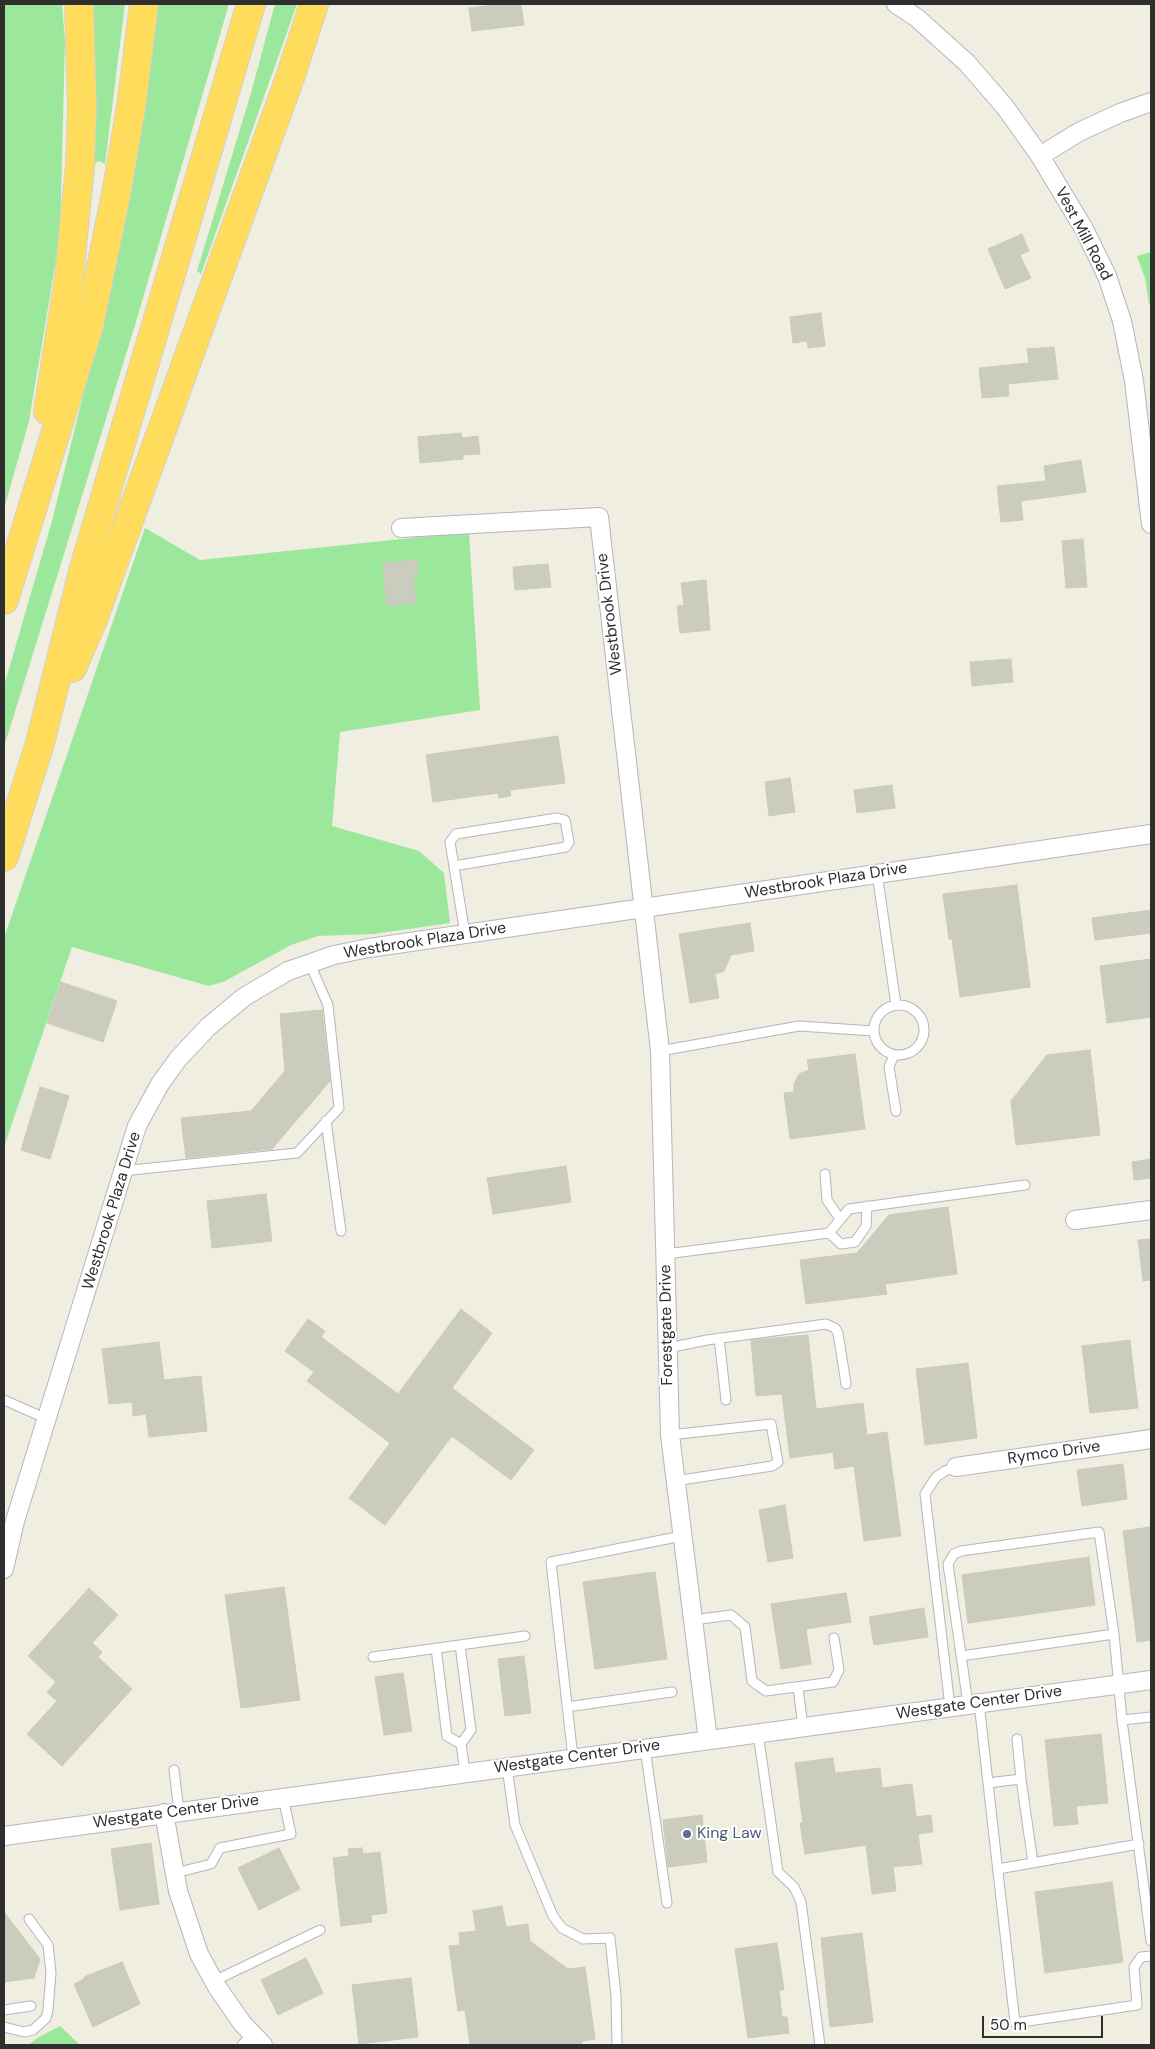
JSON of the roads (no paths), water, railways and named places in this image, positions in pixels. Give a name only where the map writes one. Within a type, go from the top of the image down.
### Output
[{"type":"highway","points":[[22,542],[52,395],[76,224],[82,107],[79,4]]},
{"type":"highway","points":[[4,600],[77,367],[99,282],[131,107],[144,4]]},
{"type":"highway","points":[[4,857],[40,743],[84,568],[200,183],[251,4]]},
{"type":"highway","points":[[40,743],[94,617],[291,75],[314,4]]},
{"type":"highway","points":[[291,75],[324,4]]},
{"type":"street","name":"Vest Mill Road","points":[[896,4],[917,18],[967,63],[1005,107],[1040,156],[1084,229],[1107,276],[1122,321],[1134,381],[1151,524]]},
{"type":"street","points":[[1040,156],[1079,132],[1120,113],[1151,102]]},
{"type":"street","name":"Westbrook Drive","points":[[401,528],[598,517],[644,908]]},
{"type":"street","name":"Westbrook Plaza Drive","points":[[4,1569],[12,1531],[122,1172],[138,1126],[160,1084],[178,1059],[208,1027],[244,997],[288,972],[334,955],[368,948],[1151,834]]},
{"type":"street","name":"Forestgate Drive","points":[[644,908],[660,1051],[670,1435],[708,1740]]},
{"type":"street","points":[[1075,1220],[1151,1210]]},
{"type":"street","name":"Rymco Drive","points":[[956,1467],[1151,1439]]},
{"type":"street","name":"Westgate Center Drive","points":[[4,1836],[1151,1680]]},
{"type":"street","points":[[172,1812],[175,1872],[189,1927],[199,1954],[214,1981],[253,2042]]},
{"type":"lane","points":[[454,866],[566,847],[569,842],[565,820],[557,818],[456,834],[450,842],[465,934]]},
{"type":"lane","points":[[877,873],[896,1005]]},
{"type":"lane","points":[[122,1172],[297,1153],[339,1108],[328,1005],[310,964]]},
{"type":"lane","points":[[896,1005],[912,1008],[923,1021],[924,1029],[920,1044],[914,1051],[907,1054],[894,1055],[883,1050],[878,1044],[874,1031],[876,1020],[881,1012],[896,1005]]},
{"type":"lane","points":[[660,1051],[799,1026],[874,1031]]},
{"type":"lane","points":[[894,1055],[890,1067],[896,1111]]},
{"type":"lane","points":[[326,1121],[341,1231]]},
{"type":"lane","points":[[825,1174],[827,1200],[840,1219]]},
{"type":"lane","points":[[666,1254],[829,1233],[849,1209],[1025,1185]]},
{"type":"lane","points":[[829,1233],[841,1244],[855,1242],[866,1226],[867,1206]]},
{"type":"lane","points":[[668,1348],[719,1338],[826,1324],[834,1328],[838,1334],[846,1384]]},
{"type":"lane","points":[[719,1338],[726,1400]]},
{"type":"lane","points":[[4,1400],[47,1419]]},
{"type":"lane","points":[[670,1435],[771,1424],[778,1462],[772,1466],[675,1481]]},
{"type":"lane","points":[[950,1707],[925,1494],[936,1477],[945,1470],[956,1467]]},
{"type":"lane","points":[[1151,1941],[1122,1720],[1114,1634],[1099,1532],[961,1550],[954,1554],[948,1564],[961,1656],[973,1704],[988,1783],[1015,2023],[1137,2005],[1134,1967],[1141,1958],[1151,1956]]},
{"type":"lane","points":[[573,1758],[551,1562],[682,1536]]},
{"type":"lane","points":[[693,1620],[731,1615],[745,1627],[752,1681],[766,1691],[832,1682],[839,1670],[834,1638]]},
{"type":"lane","points":[[961,1656],[1114,1634]]},
{"type":"lane","points":[[372,1657],[525,1636]]},
{"type":"lane","points":[[460,1645],[470,1730],[461,1744],[465,1772]]},
{"type":"lane","points":[[436,1648],[447,1736],[461,1744]]},
{"type":"lane","points":[[798,1687],[803,1727]]},
{"type":"lane","points":[[567,1707],[672,1692]]},
{"type":"lane","points":[[1122,1720],[1151,1717]]},
{"type":"lane","points":[[758,1733],[778,1872],[794,1887],[801,1902],[820,2045]]},
{"type":"lane","points":[[1017,1739],[1033,1863]]},
{"type":"lane","points":[[645,1748],[667,1903]]},
{"type":"lane","points":[[507,1767],[515,1825],[553,1916],[562,1928],[583,1939],[610,1938],[616,1996],[617,2045]]},
{"type":"lane","points":[[172,1812],[174,1770]]},
{"type":"lane","points":[[988,1783],[1021,1779]]},
{"type":"lane","points":[[175,1872],[211,1864],[220,1848],[291,1834],[283,1797]]},
{"type":"lane","points":[[998,1869],[1139,1844]]},
{"type":"lane","points":[[4,2027],[24,2032],[33,2030],[46,2018],[48,2010],[51,1974],[48,1945],[29,1920]]},
{"type":"lane","points":[[214,1981],[320,1930]]},
{"type":"lane","points":[[4,2010],[31,2006]]},
{"type":"place","name":"King Law","points":[[687,1834]]}]
